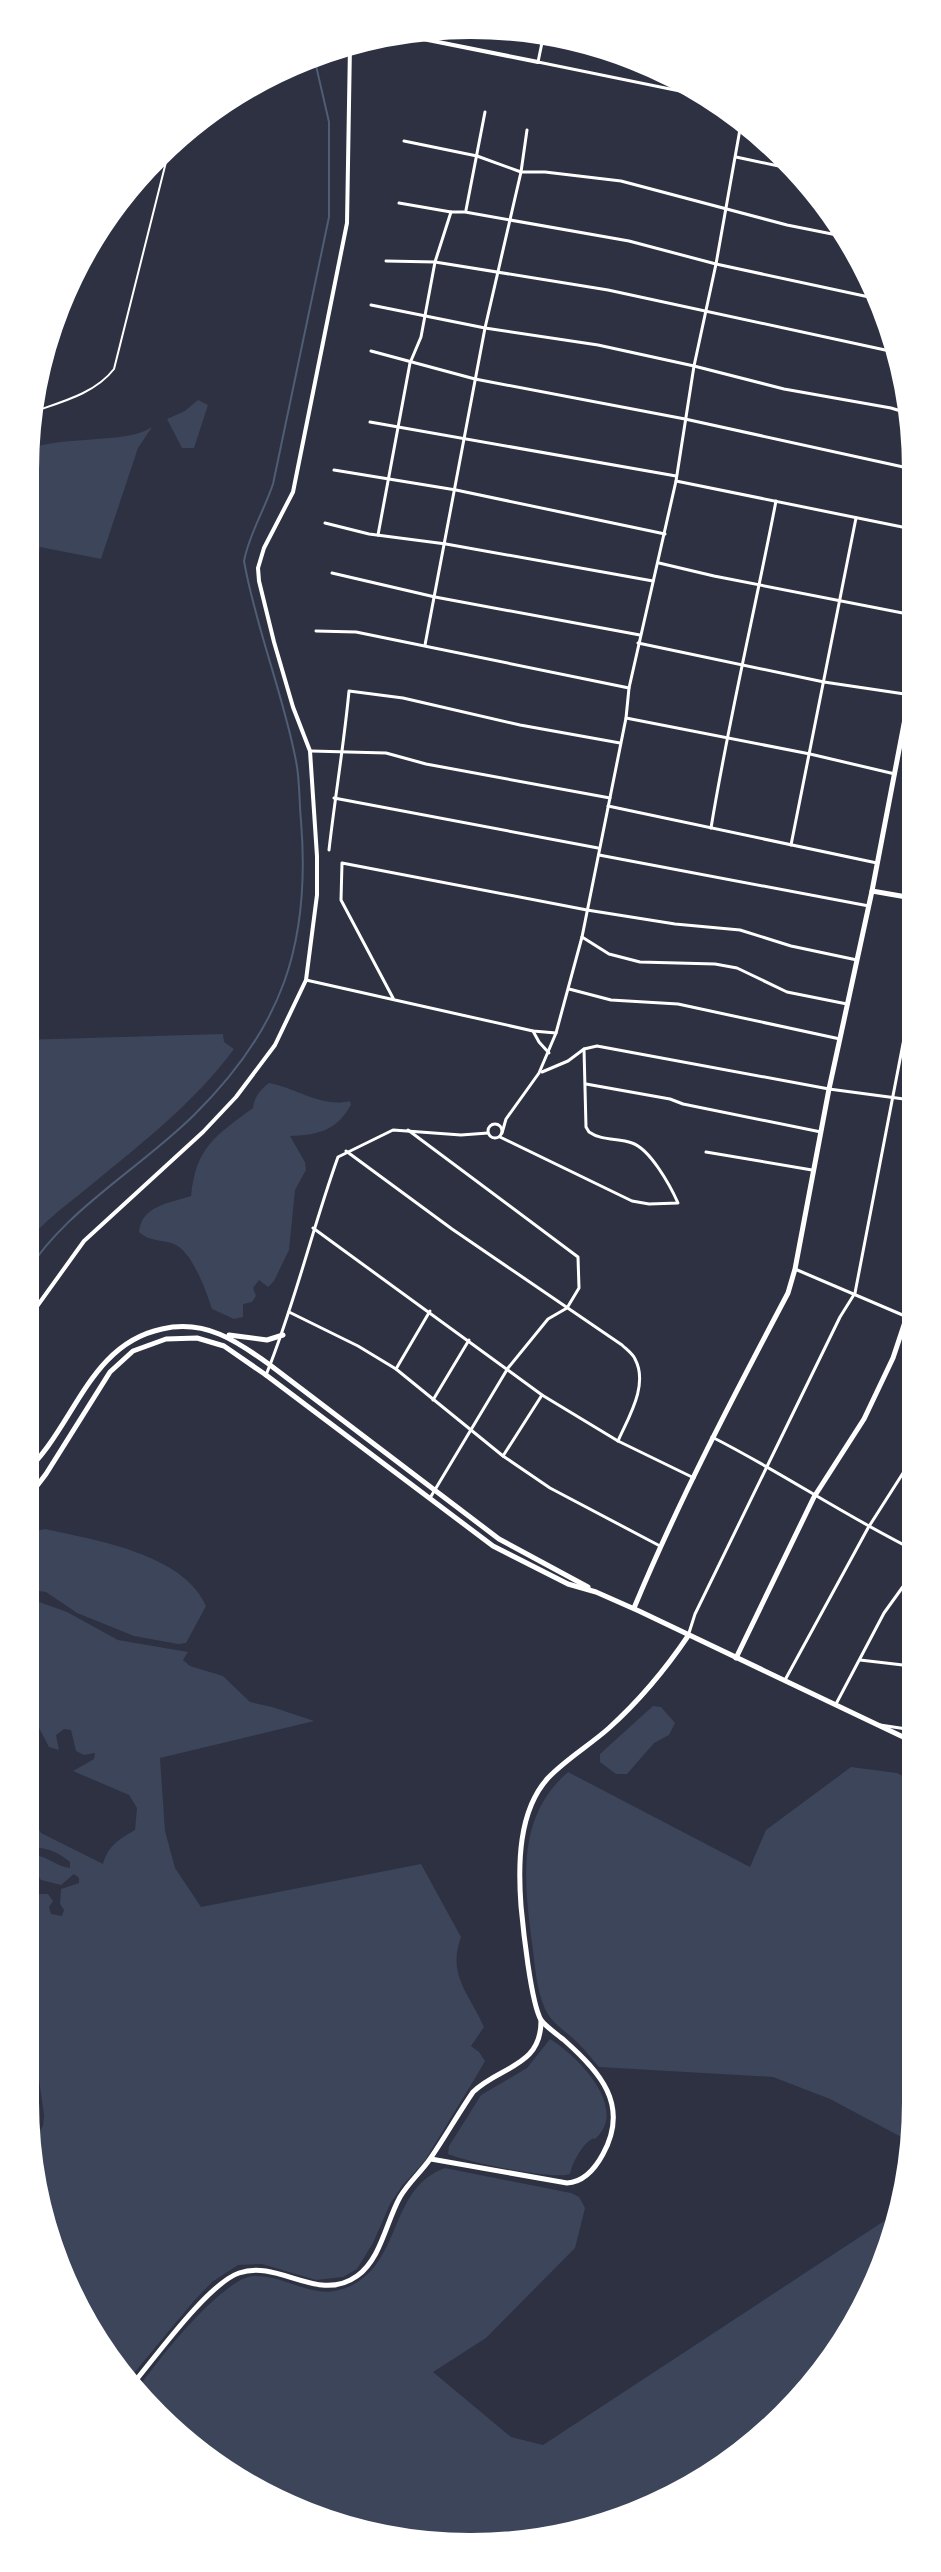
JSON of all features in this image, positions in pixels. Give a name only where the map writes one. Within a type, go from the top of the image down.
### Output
[{"type":"main road","points":[[634,1608],[712,1437],[788,1293],[869,906],[907,705]]},
{"type":"main road","points":[[872,891],[907,897]]},
{"type":"main road","points":[[736,1658],[814,1497],[864,1419],[893,1358],[907,1316]]},
{"type":"main road","points":[[34,1462],[104,1362],[121,1346],[151,1331],[170,1327],[194,1327],[224,1335],[267,1340],[283,1335]]},
{"type":"main road","points":[[224,1335],[270,1365],[499,1539],[596,1592],[907,1739]]},
{"type":"main road","points":[[34,1490],[110,1372],[133,1351],[166,1339],[197,1338],[224,1346],[266,1375],[493,1546],[568,1584],[596,1592]]},
{"type":"main road","points":[[135,2381],[209,2294],[232,2276],[255,2270],[315,2286],[343,2284],[356,2277],[368,2266],[401,2195],[431,2159],[473,2092],[495,2075],[521,2062],[536,2047],[541,2037],[541,2020],[529,1965],[521,1904],[523,1828],[529,1810],[546,1780],[636,1702],[664,1672],[688,1636]]},
{"type":"main road","points":[[431,2159],[556,2182],[576,2182],[594,2168],[609,2142],[613,2125],[614,2110],[607,2088],[590,2064],[541,2020]]},
{"type":"street","points":[[417,38],[691,93]]},
{"type":"street","points":[[538,62],[543,40]]},
{"type":"street","points":[[34,1311],[84,1241],[203,1132],[236,1097],[275,1045],[306,980],[317,895],[310,751],[274,642],[258,568],[264,548],[293,492],[347,223],[350,51]]},
{"type":"street","points":[[465,212],[485,112]]},
{"type":"street","points":[[501,1135],[506,1119],[539,1073],[549,1053],[582,937],[638,643],[676,478],[694,366],[740,128]]},
{"type":"street","points":[[425,645],[485,328],[521,172],[527,130]]},
{"type":"street","points":[[404,141],[477,156],[521,172],[621,181],[787,225],[838,235]]},
{"type":"street","points":[[735,157],[784,167]]},
{"type":"street","points":[[399,203],[629,241],[716,264],[871,298]]},
{"type":"street","points":[[378,535],[410,363],[421,337],[435,262],[451,212]]},
{"type":"street","points":[[386,261],[435,262],[608,290],[890,351]]},
{"type":"street","points":[[371,305],[485,328],[598,345],[784,389],[903,412]]},
{"type":"street","points":[[371,351],[475,379],[685,419],[907,468]]},
{"type":"street","points":[[370,422],[676,478],[907,528]]},
{"type":"street","points":[[334,470],[456,490],[665,534]]},
{"type":"street","points":[[711,828],[725,737],[744,665],[776,501]]},
{"type":"street","points":[[791,845],[856,518]]},
{"type":"street","points":[[325,523],[378,535],[653,581]]},
{"type":"street","points":[[658,562],[907,614]]},
{"type":"street","points":[[332,573],[435,597],[640,635]]},
{"type":"street","points":[[316,631],[356,632],[629,688]]},
{"type":"street","points":[[638,643],[824,682],[907,694]]},
{"type":"street","points":[[329,850],[334,798],[344,751],[349,691],[412,699],[520,725],[620,743]]},
{"type":"street","points":[[626,718],[895,774]]},
{"type":"street","points":[[310,751],[386,753],[426,764],[610,798]]},
{"type":"street","points":[[334,798],[598,848]]},
{"type":"street","points":[[608,806],[877,863]]},
{"type":"street","points":[[599,855],[869,906]]},
{"type":"street","points":[[393,998],[341,900],[342,863],[587,910],[675,924],[740,930],[791,946],[857,960]]},
{"type":"street","points":[[582,937],[609,954],[624,958],[640,962],[680,961],[737,968],[787,992],[847,1004]]},
{"type":"street","points":[[306,980],[533,1031],[556,1033]]},
{"type":"street","points":[[569,989],[611,1000],[678,1004],[840,1039]]},
{"type":"street","points":[[688,1636],[695,1614],[840,1317],[855,1293],[907,1029]]},
{"type":"street","points":[[533,1031],[549,1053]]},
{"type":"street","points":[[539,1073],[568,1061],[584,1049],[597,1046],[829,1089],[907,1100]]},
{"type":"street","points":[[266,1375],[283,1335],[313,1228],[338,1157],[393,1130],[461,1135],[488,1133],[493,1138],[501,1135],[632,1201],[678,1203],[644,1150],[632,1143],[589,1132],[586,1127],[584,1049]]},
{"type":"street","points":[[585,1084],[821,1132]]},
{"type":"street","points":[[488,1133],[494,1124],[506,1119]]},
{"type":"street","points":[[494,1124],[500,1126],[501,1135]]},
{"type":"street","points":[[408,1130],[578,1257],[579,1288],[567,1308],[548,1319],[508,1368],[430,1498]]},
{"type":"street","points":[[346,1151],[605,1332],[636,1360],[640,1381],[636,1401],[618,1441]]},
{"type":"street","points":[[706,1152],[814,1171]]},
{"type":"street","points":[[313,1228],[542,1395],[618,1441],[694,1478]]},
{"type":"street","points":[[795,1269],[907,1316]]},
{"type":"street","points":[[396,1369],[430,1311]]},
{"type":"street","points":[[289,1312],[358,1346],[396,1369],[503,1456],[550,1488],[660,1546]]},
{"type":"street","points":[[433,1400],[469,1340]]},
{"type":"street","points":[[503,1456],[542,1395]]},
{"type":"street","points":[[712,1437],[768,1466],[868,1528],[907,1547]]},
{"type":"street","points":[[785,1681],[868,1528],[907,1467]]},
{"type":"street","points":[[835,1705],[884,1613],[907,1581]]},
{"type":"street","points":[[859,1659],[907,1665]]},
{"type":"street","points":[[876,1724],[907,1729]]},
{"type":"lane","points":[[39,409],[90,389],[106,379],[114,369],[167,157]]},
{"type":"shaded area","points":[[198,400],[208,405],[194,448],[182,448],[167,419],[185,411]]},
{"type":"shaded area","points":[[152,427],[138,448],[101,559],[40,547],[34,580],[35,447],[141,433]]},
{"type":"shaded area","points":[[223,1034],[224,1042],[234,1049],[185,1105],[34,1235],[34,1040]]},
{"type":"shaded area","points":[[269,1083],[319,1100],[350,1101],[351,1105],[339,1121],[325,1130],[290,1136],[305,1162],[306,1170],[295,1190],[289,1250],[274,1281],[268,1287],[259,1280],[253,1288],[256,1296],[252,1302],[243,1304],[243,1317],[234,1319],[212,1309],[198,1272],[181,1248],[139,1232],[145,1216],[151,1211],[191,1196],[197,1166],[203,1154],[218,1135],[253,1108],[258,1094]]},
{"type":"shaded area","points":[[45,1529],[112,1544],[159,1562],[179,1574],[195,1588],[206,1606],[186,1643],[134,1636],[77,1613],[46,1592],[34,1590],[34,1532]]},
{"type":"shaded area","points":[[34,1600],[67,1612],[118,1640],[188,1652],[183,1660],[190,1666],[223,1676],[250,1702],[314,1721],[160,1758],[165,1831],[175,1868],[201,1907],[421,1864],[461,1937],[457,1950],[458,1973],[484,2027],[471,2046],[485,2061],[424,2162],[390,2204],[373,2243],[357,2269],[343,2277],[316,2280],[262,2264],[238,2265],[212,2282],[131,2376],[92,2320],[79,2295],[57,2242],[42,2187],[36,2137],[43,2126],[44,2115],[36,2058],[38,2027],[34,2019],[34,1896],[48,1894],[53,1901],[49,1907],[51,1914],[62,1916],[61,1889],[79,1883],[79,1878],[74,1874],[61,1885],[41,1880],[34,1871],[34,1856],[70,1868],[70,1862],[45,1849],[34,1849],[34,1823],[41,1833],[103,1864],[115,1844],[135,1830],[137,1808],[129,1795],[73,1771],[94,1759],[95,1753],[84,1755],[76,1751],[71,1730],[64,1729],[56,1735],[59,1750],[49,1747],[34,1719]]},
{"type":"shaded area","points":[[653,1706],[661,1707],[675,1723],[669,1735],[654,1743],[627,1774],[616,1774],[600,1762],[600,1754]]},
{"type":"shaded area","points":[[851,1767],[897,1773],[907,1778],[907,2026],[902,2031],[907,2036],[905,2139],[830,2099],[773,2077],[599,2067],[548,2015],[536,1976],[526,1874],[532,1830],[539,1809],[568,1772],[750,1867],[766,1830]]},
{"type":"shaded area","points":[[550,2039],[584,2068],[602,2095],[606,2109],[606,2123],[599,2135],[583,2148],[570,2174],[547,2175],[510,2169],[448,2154],[449,2146],[481,2095],[527,2068]]},
{"type":"shaded area","points":[[445,2168],[571,2193],[579,2197],[585,2208],[575,2248],[486,2338],[433,2372],[511,2437],[543,2445],[891,2216],[874,2269],[849,2320],[833,2344],[799,2389],[736,2448],[689,2480],[611,2515],[556,2530],[527,2534],[442,2537],[385,2530],[358,2523],[277,2493],[205,2448],[140,2387],[187,2327],[240,2280],[254,2276],[268,2277],[318,2291],[345,2288],[359,2281],[373,2269],[383,2254],[406,2205],[428,2177]]},
{"type":"waterway","points":[[34,1262],[77,1214],[171,1136],[224,1083],[269,1017],[295,945],[303,865],[297,768],[244,561],[273,484],[329,217],[329,122],[315,62]]}]
